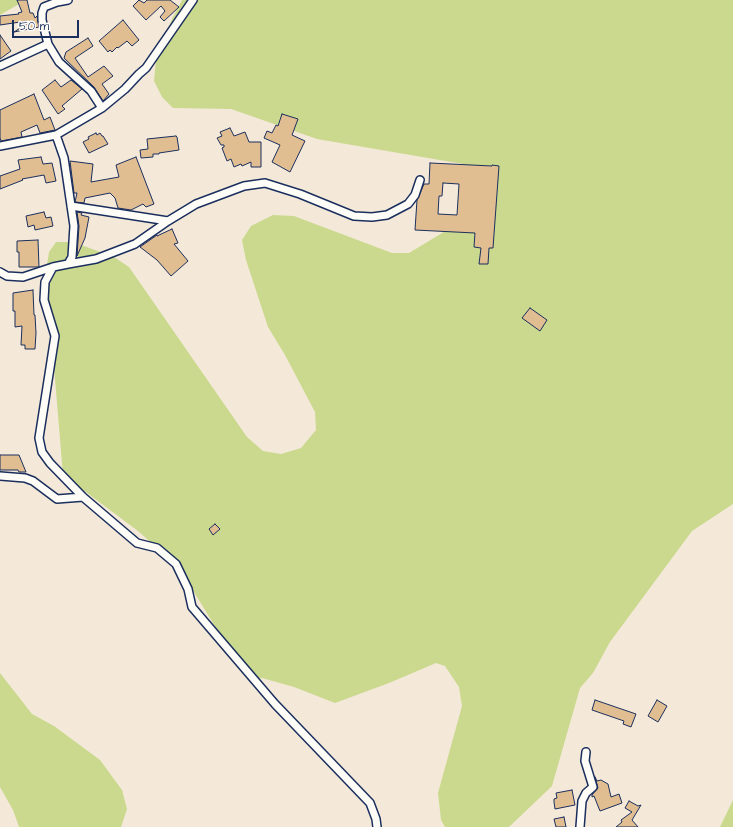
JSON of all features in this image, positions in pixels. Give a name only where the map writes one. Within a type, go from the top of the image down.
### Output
[{"type":"street","points":[[68,0],[44,7],[42,20],[48,44],[59,62],[91,91],[102,108]]},
{"type":"street","points":[[0,146],[56,135],[102,108],[125,89],[146,68],[193,0]]},
{"type":"street","points":[[0,66],[48,44]]},
{"type":"street","points":[[56,135],[64,158],[74,226],[72,257],[68,264]]},
{"type":"street","points":[[0,272],[7,276],[23,277],[53,267],[96,259],[135,244],[196,204],[244,186],[265,183],[300,194],[354,216],[372,217],[387,215],[408,204],[415,195],[420,180]]},
{"type":"street","points":[[71,206],[168,221]]},
{"type":"street","points":[[53,267],[45,282],[44,300],[55,336],[39,438],[42,452],[50,463],[83,497],[137,543],[157,548],[176,564],[188,589],[192,607],[275,704],[370,803],[376,819],[377,827]]},
{"type":"street","points":[[0,476],[25,478],[33,481],[57,499],[83,497]]},
{"type":"street","points":[[580,827],[582,801],[593,787],[585,762],[586,752]]},
{"type":"green space","points":[[0,0],[26,0],[0,15]]},
{"type":"green space","points":[[182,0],[733,0],[733,504],[692,531],[610,642],[593,673],[580,688],[552,786],[509,827],[445,827],[441,820],[438,793],[462,706],[459,687],[445,666],[436,663],[389,683],[335,703],[294,687],[262,678],[248,680],[178,566],[138,531],[63,475],[46,271],[49,252],[56,242],[73,242],[114,257],[129,267],[247,437],[263,451],[281,454],[301,448],[316,430],[315,412],[285,355],[268,327],[246,260],[242,240],[251,226],[273,215],[294,216],[392,253],[409,253],[452,227],[475,176],[463,164],[317,139],[231,109],[173,108],[162,97],[154,81],[156,60],[172,19]]},
{"type":"green space","points":[[0,673],[32,714],[54,726],[100,760],[122,790],[127,809],[121,827],[19,827],[13,810],[0,787]]},
{"type":"green space","points":[[733,800],[733,827],[720,827]]},
{"type":"building","points":[[17,0],[27,0],[30,13],[33,13],[35,18],[37,16],[39,27],[14,32],[28,23],[27,21],[0,25],[0,16],[19,14],[18,13],[22,12]]},
{"type":"building","points":[[139,0],[144,3],[147,0],[170,0],[179,7],[164,21],[160,17],[165,11],[161,6],[146,20],[133,6]]},
{"type":"building","points":[[123,20],[139,40],[132,46],[127,41],[112,52],[110,50],[108,52],[99,41]]},
{"type":"building","points":[[0,35],[11,51],[0,59]]},
{"type":"building","points":[[88,38],[93,46],[75,58],[88,77],[104,66],[113,76],[102,84],[109,94],[103,101],[94,87],[64,58],[66,52]]},
{"type":"building","points":[[55,80],[61,87],[71,80],[82,89],[62,106],[65,109],[58,114],[42,90]]},
{"type":"building","points":[[34,94],[44,120],[50,117],[55,130],[40,133],[37,125],[21,132],[22,137],[1,141],[0,110]]},
{"type":"building","points":[[282,114],[298,119],[292,135],[305,141],[290,172],[272,162],[280,145],[264,138],[267,131],[272,133],[276,125],[278,126]]},
{"type":"building","points":[[230,128],[234,136],[245,132],[249,142],[261,142],[261,167],[251,167],[251,162],[242,166],[241,164],[234,167],[231,159],[227,161],[222,148],[224,145],[221,145],[217,138],[222,136],[220,132]]},
{"type":"building","points":[[96,133],[97,135],[100,133],[108,144],[89,153],[83,142],[89,139],[88,137]]},
{"type":"building","points":[[176,136],[179,150],[153,154],[153,157],[141,158],[140,150],[148,149],[147,139]]},
{"type":"building","points":[[41,157],[43,164],[52,163],[56,181],[46,183],[44,175],[22,179],[23,180],[0,189],[0,176],[20,169],[18,160]]},
{"type":"building","points":[[136,157],[154,204],[146,207],[143,204],[131,210],[118,208],[115,198],[110,193],[85,198],[84,203],[75,202],[77,193],[74,193],[70,161],[93,164],[91,182],[119,177],[116,165]]},
{"type":"building","points":[[430,163],[499,166],[493,248],[489,248],[488,264],[479,264],[481,248],[474,247],[475,233],[415,230],[417,200],[424,184],[429,184]],"holes":[[[443,183],[459,184],[457,215],[438,214],[439,196],[442,196]]]},
{"type":"building","points":[[44,212],[46,218],[51,217],[53,226],[35,230],[34,225],[28,227],[26,216]]},
{"type":"building","points":[[77,212],[82,213],[81,215],[89,217],[85,238],[77,256],[79,226]]},
{"type":"building","points":[[172,229],[178,243],[174,244],[188,261],[171,276],[157,260],[140,247],[157,235]]},
{"type":"building","points":[[38,240],[39,267],[19,267],[17,241]]},
{"type":"building","points":[[33,290],[36,333],[35,349],[25,349],[25,345],[21,345],[22,326],[15,327],[13,293]]},
{"type":"building","points":[[530,308],[547,320],[540,331],[522,318]]},
{"type":"building","points":[[0,455],[19,455],[26,472],[19,472],[18,470],[0,470]]},
{"type":"building","points":[[215,524],[220,529],[213,535],[209,529]]},
{"type":"building","points":[[595,700],[636,714],[631,727],[623,724],[624,721],[592,710]]},
{"type":"building","points":[[657,700],[667,706],[658,722],[648,716]]},
{"type":"building","points":[[595,777],[597,781],[601,780],[608,784],[611,797],[619,794],[622,803],[600,811],[594,796],[592,797],[598,788]]},
{"type":"building","points":[[572,790],[575,805],[555,809],[554,799],[557,798],[556,793]]},
{"type":"building","points":[[629,801],[638,806],[641,805],[632,820],[638,827],[616,827],[622,822],[621,820],[632,812],[625,808]]},
{"type":"building","points":[[564,817],[566,827],[556,827],[554,819]]}]
